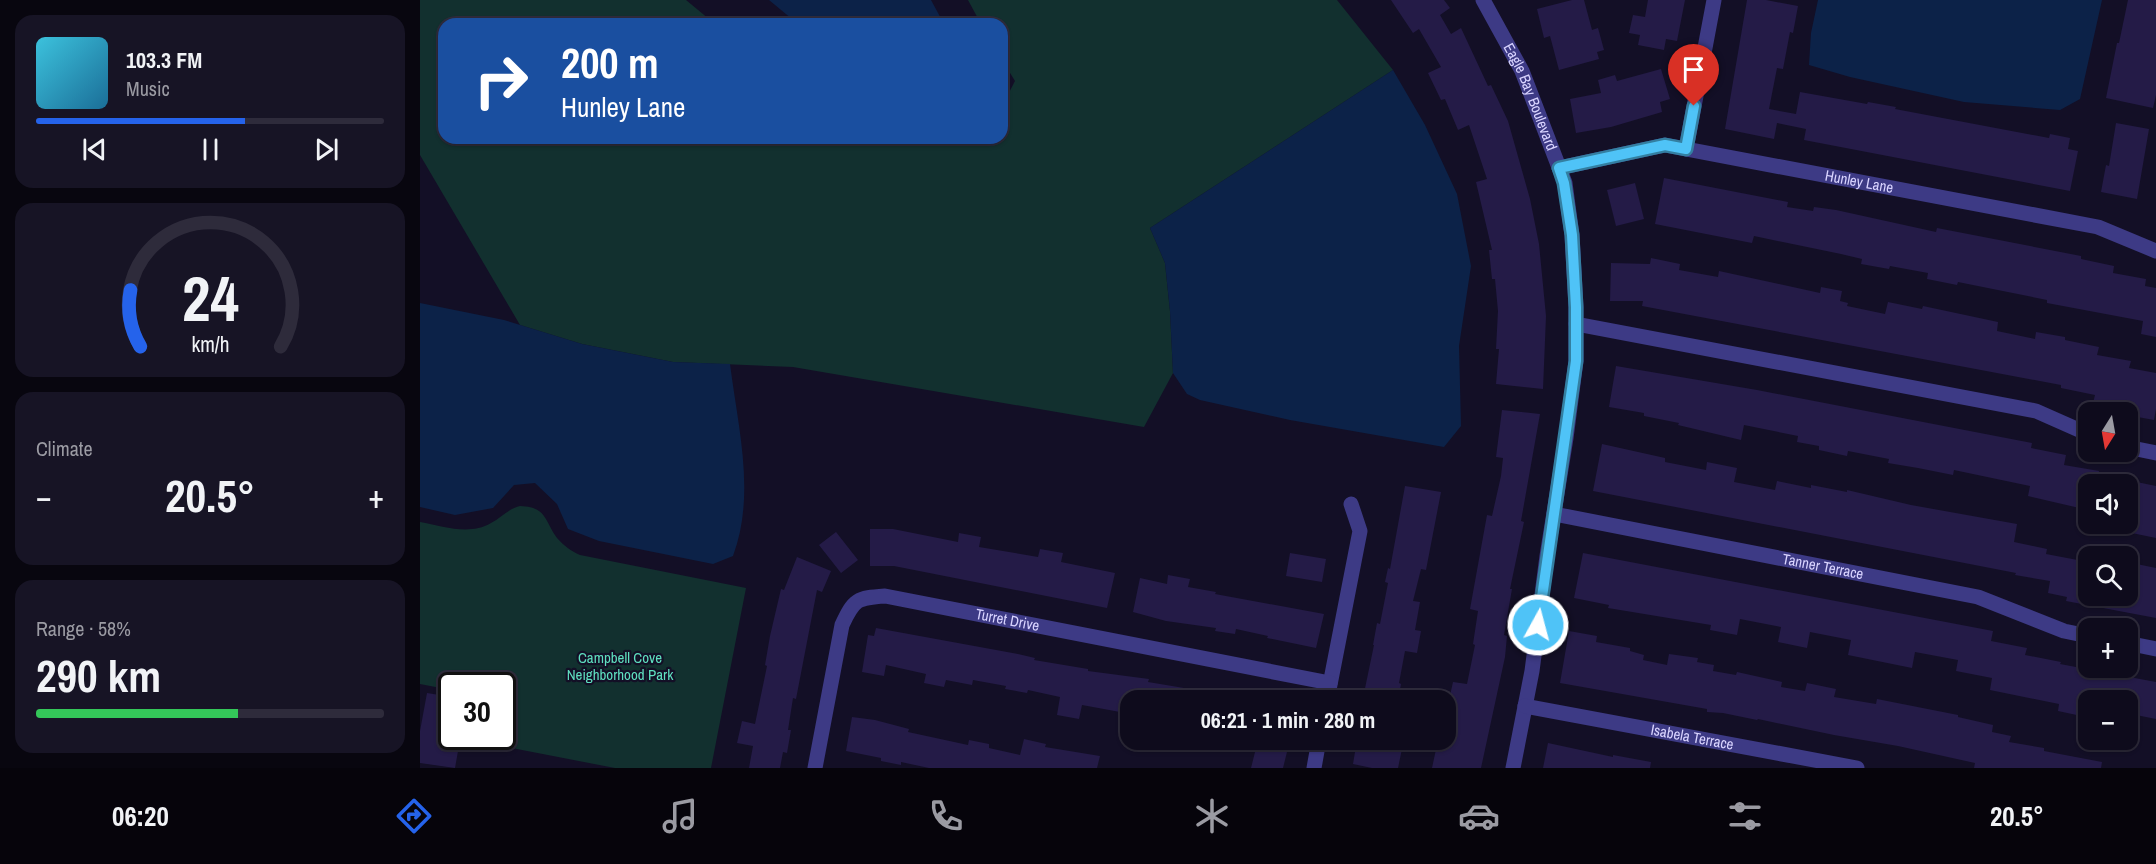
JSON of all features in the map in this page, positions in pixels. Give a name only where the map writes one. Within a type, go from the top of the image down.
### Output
[{"type":"street","name":"Eagle Bay Boulevard","points":[[1484,0],[1522,71],[1564,183],[1572,235],[1576,324],[1576,361],[1566,438],[1525,706],[1513,768]]},
{"type":"street","points":[[1686,149],[1714,0]]},
{"type":"street","name":"Hunley Lane","points":[[1559,168],[1665,145],[2098,227],[2156,249]]},
{"type":"street","points":[[1576,324],[2036,411],[2078,430]]},
{"type":"street","points":[[2138,449],[2156,453]]},
{"type":"street","points":[[1329,690],[1360,531],[1351,504]]},
{"type":"street","name":"Tanner Terrace","points":[[1554,514],[1978,597],[2064,631],[2078,634]]},
{"type":"street","name":"Turret Drive","points":[[815,768],[842,624],[851,605],[867,597],[885,596],[1330,683]]},
{"type":"street","points":[[2138,645],[2156,649]]},
{"type":"street","name":"Isabela Terrace","points":[[1525,706],[1857,768]]},
{"type":"street","points":[[1314,768],[1317,750]]},
{"type":"green space","points":[[420,0],[686,0],[708,18],[438,18],[438,144],[1008,144],[1008,94],[1015,81],[1008,70],[1008,18],[978,18],[968,0],[1337,0],[1393,70],[1150,228],[1165,263],[1173,373],[1144,427],[793,367],[673,362],[582,344],[520,325],[420,155]]},
{"type":"green space","name":"Campbell Cove Neighborhood Park","points":[[516,507],[529,507],[540,512],[560,541],[580,555],[746,588],[711,768],[615,768],[516,749],[516,672],[438,672],[438,687],[420,684],[420,522],[456,529],[474,529],[491,523]]},
{"type":"water","points":[[769,0],[931,0],[941,18],[791,18]]},
{"type":"water","points":[[1818,0],[2102,0],[2080,99],[2060,110],[1964,102],[1850,77],[1809,65],[1811,33]]},
{"type":"water","points":[[1393,70],[1425,125],[1457,194],[1471,266],[1459,346],[1461,426],[1444,447],[1290,420],[1200,400],[1187,394],[1173,373],[1165,263],[1150,228]]},
{"type":"water","points":[[420,303],[504,320],[582,344],[673,362],[730,364],[741,437],[744,485],[740,533],[733,556],[713,564],[599,541],[568,529],[557,504],[535,483],[514,485],[493,508],[455,515],[420,507]]},
{"type":"building","points":[[1391,0],[1444,0],[1450,8],[1440,15],[1451,34],[1461,28],[1488,86],[1491,85],[1508,121],[1530,199],[1539,244],[1546,316],[1543,389],[1496,384],[1499,349],[1496,349],[1498,311],[1495,279],[1492,279],[1489,250],[1492,250],[1476,182],[1487,179],[1469,125],[1458,130],[1445,99],[1441,100],[1428,73],[1441,67],[1419,29],[1413,33]]},
{"type":"building","points":[[1572,0],[1584,0],[1592,30],[1598,28],[1604,50],[1597,52],[1599,59],[1559,70],[1550,36],[1544,38],[1537,9]]},
{"type":"building","points":[[1648,0],[1685,0],[1677,41],[1666,39],[1664,50],[1638,45],[1640,35],[1629,33],[1633,15],[1645,17]]},
{"type":"building","points":[[1747,0],[1766,0],[1798,6],[1783,69],[1777,68],[1769,109],[1796,114],[1800,92],[1896,107],[1895,109],[2049,138],[2050,134],[2070,138],[2068,149],[2078,151],[2070,191],[1804,140],[1806,129],[1777,123],[1774,139],[1725,129]]},
{"type":"building","points":[[2128,0],[2156,0],[2156,95],[2153,108],[2106,98]]},
{"type":"building","points":[[1661,69],[1670,99],[1660,102],[1662,112],[1611,127],[1576,133],[1570,99],[1601,93],[1598,80],[1615,75],[1617,81]]},
{"type":"building","points":[[2116,123],[2149,129],[2137,199],[2101,192],[2106,165],[2109,166]]},
{"type":"building","points":[[1664,178],[1788,202],[1787,207],[1813,211],[1814,207],[1836,210],[1936,232],[1937,228],[2081,256],[2081,259],[2114,266],[2113,273],[2146,279],[2145,286],[2156,288],[2156,337],[2141,334],[2143,321],[2047,303],[2047,300],[1958,282],[1957,285],[1927,279],[1928,273],[1890,266],[1889,269],[1861,264],[1862,259],[1754,236],[1752,243],[1655,224]]},
{"type":"building","points":[[1635,183],[1644,219],[1616,226],[1607,190]]},
{"type":"building","points":[[1651,258],[1680,264],[1679,270],[1718,277],[1719,271],[1820,293],[1821,287],[1842,291],[1840,301],[1848,303],[1847,306],[1885,314],[1888,302],[1922,309],[1923,306],[1998,322],[1997,331],[2035,339],[2036,332],[2065,337],[2065,340],[2099,347],[2097,355],[2131,361],[2129,368],[2156,373],[2154,420],[2138,417],[2138,402],[2093,402],[2095,395],[2061,388],[2061,385],[1642,306],[1643,301],[1610,301],[1611,263],[1650,264]]},
{"type":"building","points":[[1616,366],[1757,390],[2032,443],[2031,448],[2066,455],[2064,465],[2099,471],[2099,474],[2078,474],[2078,508],[2028,496],[2030,486],[1954,470],[1953,475],[1888,463],[1889,459],[1848,451],[1847,456],[1819,450],[1819,446],[1797,442],[1798,436],[1744,425],[1741,440],[1644,416],[1644,413],[1609,407]]},
{"type":"building","points":[[1502,410],[1540,414],[1521,521],[1524,522],[1510,589],[1512,589],[1504,635],[1507,636],[1505,657],[1481,768],[1432,768],[1436,750],[1456,750],[1456,690],[1451,690],[1453,682],[1467,684],[1475,645],[1473,644],[1478,611],[1470,609],[1487,515],[1492,516],[1501,476],[1503,458],[1496,457]]},
{"type":"building","points":[[1602,444],[1665,458],[1665,462],[1706,470],[1707,462],[1737,468],[1734,482],[1775,490],[1777,481],[1811,488],[1811,485],[1847,492],[1847,490],[1911,505],[2017,524],[2014,542],[2047,549],[2046,554],[2078,560],[2078,603],[2066,601],[2067,597],[2048,593],[2050,581],[2015,575],[2016,573],[1593,491]]},
{"type":"building","points":[[2138,482],[2156,486],[2156,538],[2137,534]]},
{"type":"building","points":[[1405,486],[1441,492],[1426,570],[1421,569],[1413,601],[1420,602],[1415,630],[1421,631],[1417,653],[1405,651],[1400,690],[1365,690],[1377,623],[1380,624],[1388,583],[1385,582],[1388,568],[1390,569]]},
{"type":"building","points":[[870,529],[893,529],[958,542],[959,533],[981,537],[979,547],[1038,557],[1040,549],[1063,553],[1061,562],[1115,573],[1107,608],[894,566],[870,566]]},
{"type":"building","points":[[836,532],[858,560],[841,573],[819,545]]},
{"type":"building","points":[[1290,553],[1326,559],[1322,582],[1286,576]]},
{"type":"building","points":[[1583,553],[1993,631],[1991,641],[2027,648],[2025,655],[2078,667],[2078,678],[2135,678],[2156,682],[2156,719],[2138,715],[2138,690],[2078,690],[2078,715],[2058,711],[2059,704],[1990,690],[1992,678],[1956,671],[1958,660],[1915,652],[1912,668],[1848,655],[1851,640],[1810,632],[1807,648],[1778,642],[1781,627],[1740,619],[1737,635],[1710,630],[1711,625],[1608,608],[1609,605],[1574,598]]},
{"type":"building","points":[[797,557],[831,571],[822,592],[817,590],[796,699],[793,698],[787,753],[783,752],[780,768],[749,768],[753,746],[737,743],[742,721],[755,724],[767,666],[765,665],[770,636],[781,589],[784,590]]},
{"type":"building","points":[[2138,564],[2156,568],[2156,618],[2092,606],[2138,606]]},
{"type":"building","points":[[1168,575],[1190,579],[1188,587],[1216,592],[1215,594],[1324,614],[1316,648],[1236,629],[1235,634],[1215,631],[1216,628],[1166,621],[1133,612],[1140,578],[1167,584]]},
{"type":"building","points":[[876,628],[1018,654],[1035,658],[1034,660],[1088,669],[1088,671],[1149,679],[1148,682],[1196,690],[1120,690],[1120,712],[1082,705],[1079,719],[1057,715],[1060,697],[1028,690],[1027,693],[1005,689],[1006,686],[973,680],[972,685],[946,680],[944,687],[924,683],[926,674],[886,665],[884,676],[862,672],[868,635],[874,636]]},
{"type":"building","points":[[1569,631],[1597,636],[1596,642],[1630,648],[1630,651],[1644,655],[1643,660],[1667,665],[1669,654],[1698,658],[1697,662],[1714,665],[1713,671],[1736,675],[1737,672],[1782,682],[1781,687],[1805,691],[1807,683],[1836,689],[1834,697],[1876,704],[1877,699],[1958,715],[1958,717],[1993,725],[1992,732],[2011,736],[2009,742],[2102,762],[2101,768],[1974,768],[1975,763],[1898,746],[1560,683]]},
{"type":"building","points":[[427,693],[438,695],[438,750],[458,750],[455,768],[420,763],[420,731]]},
{"type":"building","points":[[852,717],[875,720],[909,729],[908,732],[968,745],[969,740],[989,744],[989,748],[1020,755],[1024,739],[1046,744],[1045,747],[1100,756],[1097,768],[929,768],[901,762],[901,765],[881,761],[881,758],[846,751]]},
{"type":"building","points":[[1548,743],[1613,757],[1613,755],[1651,762],[1650,768],[1543,768]]},
{"type":"building","points":[[1288,750],[1283,768],[1251,768],[1255,752],[1251,751]]},
{"type":"building","points":[[1355,750],[1402,750],[1398,768],[1372,768],[1353,764]]},
{"type":"route","points":[[1538,625],[1546,556],[1566,438],[1576,361],[1572,235],[1564,183],[1559,168],[1665,145],[1686,149],[1694,106]]}]
